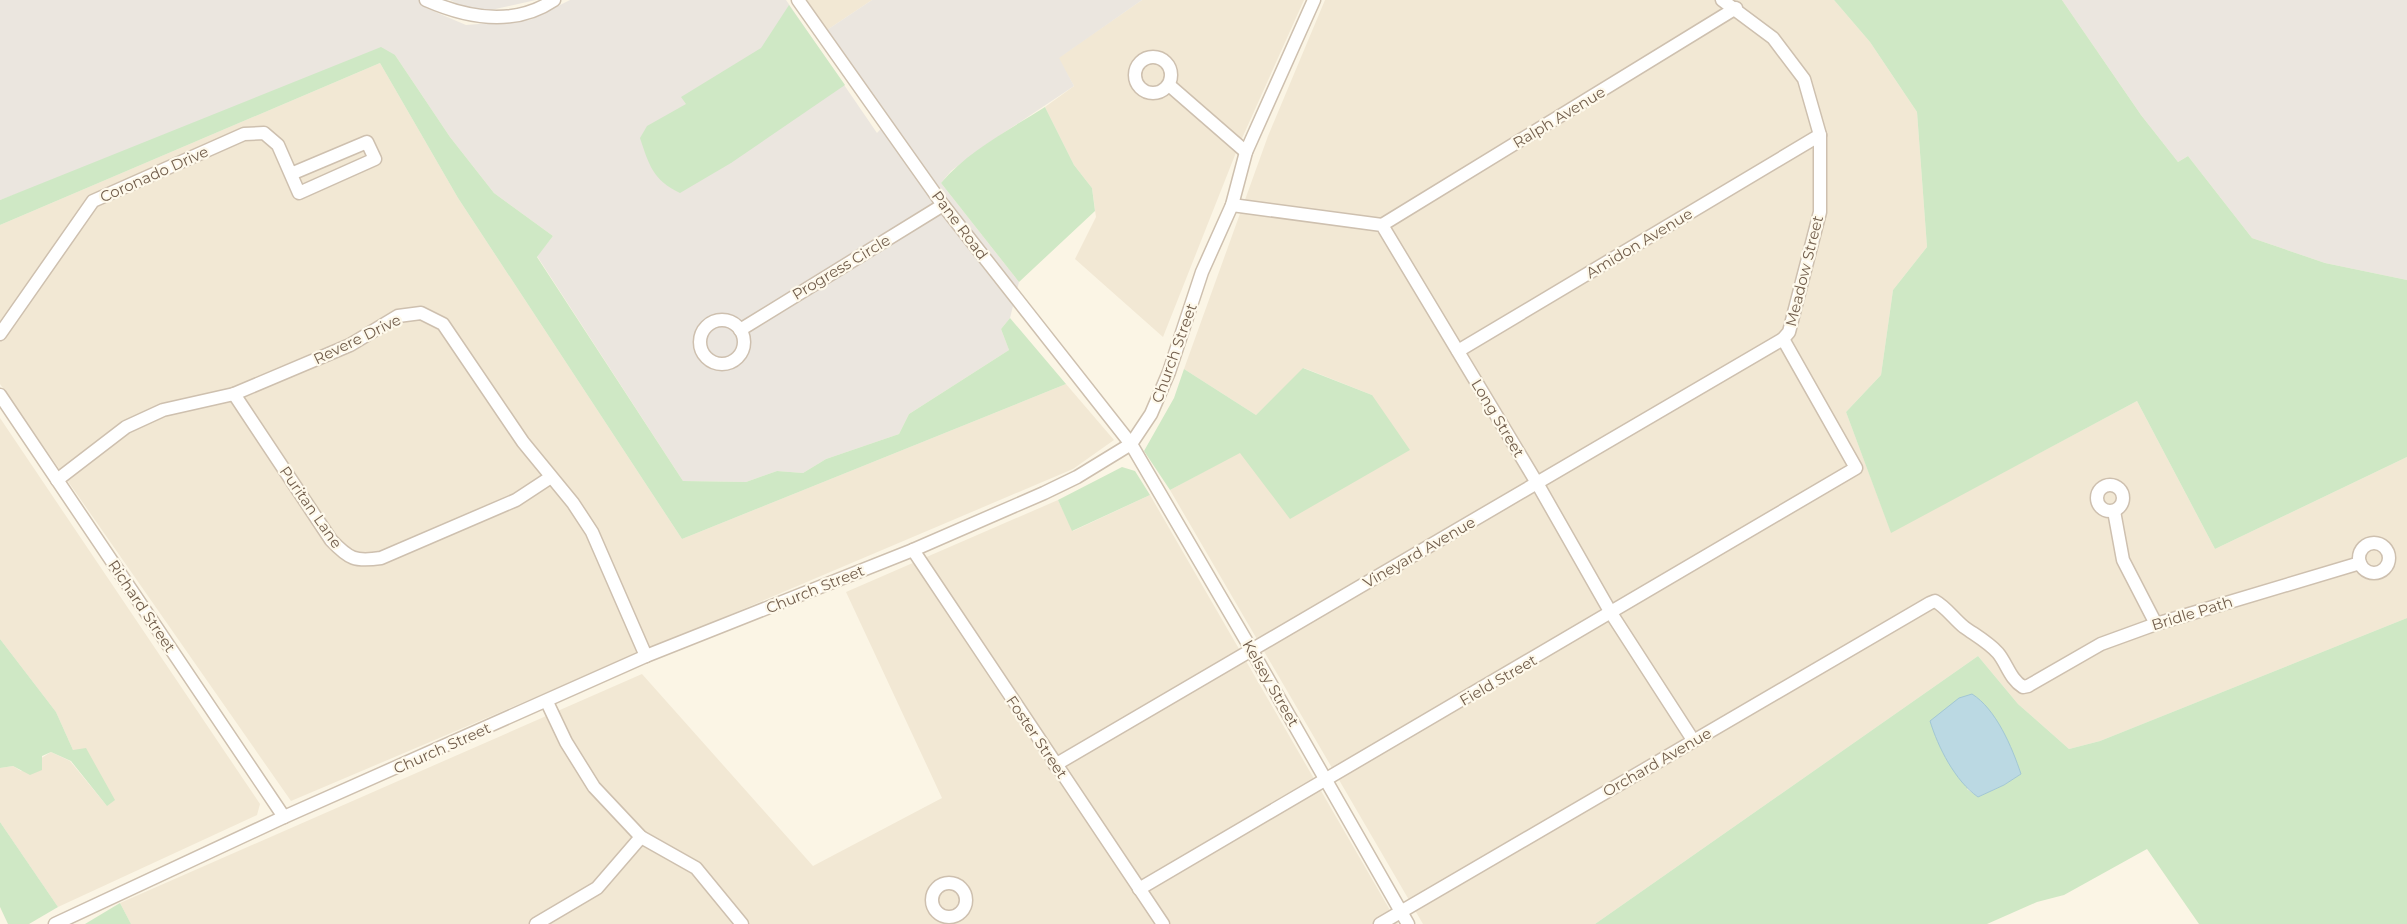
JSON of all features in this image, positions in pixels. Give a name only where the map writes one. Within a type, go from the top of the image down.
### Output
[{"type":"street","points":[[426,0],[461,14],[497,18],[533,11],[554,0]]},
{"type":"street","name":"Pane Road","points":[[798,0],[943,204],[1130,444]]},
{"type":"street","name":"Church Street","points":[[55,924],[284,817],[548,702],[646,656],[913,550],[1044,493],[1086,472],[1130,444],[1151,414],[1169,372],[1202,272],[1232,205],[1246,152],[1314,0]]},
{"type":"street","name":"Meadow Street","points":[[1722,0],[1736,8],[1773,38],[1804,80],[1820,135],[1820,212],[1789,332],[1783,339],[1856,468]]},
{"type":"street","name":"Ralph Avenue","points":[[1382,225],[1736,8]]},
{"type":"street","points":[[1169,85],[1246,152]]},
{"type":"street","name":"Coronado Drive","points":[[0,334],[93,201],[244,134],[264,133],[278,145],[299,193],[374,160],[367,142],[291,174]]},
{"type":"street","name":"Amidon Avenue","points":[[1458,351],[1820,135]]},
{"type":"street","name":"Progress Circle","points":[[740,330],[943,204]]},
{"type":"street","points":[[1232,205],[1382,225]]},
{"type":"street","name":"Long Street","points":[[1382,225],[1537,483],[1611,613],[1693,740]]},
{"type":"street","name":"Revere Drive","points":[[57,480],[126,426],[163,410],[234,394],[350,345],[398,316],[421,313],[444,324],[523,442],[574,503],[592,532],[646,656]]},
{"type":"street","name":"Vineyard Avenue","points":[[1055,765],[1783,339]]},
{"type":"street","name":"Puritan Lane","points":[[234,394],[331,540],[346,556],[363,561],[381,558],[516,500],[551,477]]},
{"type":"street","name":"Richard Street","points":[[0,395],[284,817]]},
{"type":"street","name":"Kelsey Street","points":[[1130,444],[1251,649],[1408,924]]},
{"type":"street","name":"Field Street","points":[[1139,890],[1856,468]]},
{"type":"street","points":[[2114,511],[2123,560],[2156,624]]},
{"type":"street","name":"Foster Street","points":[[913,550],[1163,924]]},
{"type":"street","name":"Bridle Path","points":[[2032,685],[2102,644],[2156,624],[2360,563]]},
{"type":"street","name":"Orchard Avenue","points":[[1380,924],[1693,740],[1935,601],[1998,653],[2019,684],[2023,687],[2032,685]]},
{"type":"street","points":[[548,702],[566,742],[594,787],[641,837],[696,868],[742,924]]},
{"type":"street","points":[[536,924],[597,888],[641,837]]},
{"type":"shaded area","points":[[0,0],[429,0],[426,8],[466,25],[530,20],[570,0],[786,0],[877,133],[888,121],[827,30],[872,0],[1142,0],[1059,58],[1074,86],[984,146],[951,171],[941,183],[1019,282],[1010,318],[1001,329],[1009,350],[909,414],[899,434],[826,459],[803,473],[777,471],[746,482],[683,481],[537,256],[553,236],[494,193],[450,137],[395,55],[0,200]]},
{"type":"shaded area","points":[[450,0],[536,0],[491,10],[464,7]]},
{"type":"shaded area","points":[[807,0],[872,0],[827,30]]},
{"type":"shaded area","points":[[1142,0],[1304,0],[1239,145],[1163,337],[1075,259],[1096,217],[1092,188],[1074,165],[1045,107],[1074,86],[1058,58]]},
{"type":"shaded area","points":[[1325,0],[1834,0],[1870,42],[1917,112],[1927,247],[1893,290],[1881,375],[1846,412],[1891,532],[2137,401],[2215,549],[2407,457],[2407,618],[2100,741],[2069,749],[2018,704],[1978,656],[1595,924],[1423,924],[1170,490],[1240,452],[1372,395],[1304,368],[1256,415],[1184,369],[1268,136]]},
{"type":"shaded area","points":[[2062,0],[2407,0],[2407,280],[2325,263],[2252,238],[2188,156],[2178,162],[2141,115]]},
{"type":"shaded area","points":[[380,63],[458,198],[682,539],[1066,384],[1114,440],[1073,469],[291,801],[0,384],[0,225]]},
{"type":"shaded area","points":[[0,418],[260,804],[257,815],[58,907],[0,822],[0,768],[13,766],[21,771],[51,752],[70,761],[107,806],[73,750],[56,712],[0,639]]},
{"type":"shaded area","points":[[1150,495],[1398,924],[131,924],[120,903],[642,674],[813,866],[942,798],[846,592],[1058,500],[1073,531]]},
{"type":"green space","points":[[1834,0],[2062,0],[2141,115],[2178,162],[2188,156],[2252,238],[2325,263],[2407,280],[2407,457],[2215,549],[2137,401],[1891,533],[1846,412],[1881,375],[1893,290],[1927,247],[1917,112],[1870,42]]},
{"type":"green space","points":[[789,5],[845,85],[731,163],[680,193],[671,188],[658,177],[649,164],[640,138],[647,126],[686,104],[681,97],[761,48]]},
{"type":"green space","points":[[381,47],[395,55],[450,137],[494,193],[553,236],[537,257],[683,481],[746,482],[777,471],[803,473],[826,459],[899,434],[909,414],[1009,350],[1001,329],[1010,318],[1066,384],[682,539],[458,198],[380,63],[0,225],[0,200]]},
{"type":"green space","points":[[1045,107],[1074,165],[1092,188],[1095,211],[1019,282],[941,183],[964,160],[1004,132]]},
{"type":"green space","points":[[1303,368],[1372,395],[1410,450],[1290,519],[1240,453],[1170,490],[1144,451],[1174,398],[1184,369],[1256,415]]},
{"type":"green space","points":[[1122,467],[1135,471],[1150,495],[1072,531],[1058,500]]},
{"type":"green space","points":[[2407,618],[2407,924],[2199,924],[2147,849],[2064,895],[2037,902],[1987,924],[1595,924],[1978,656],[2018,704],[2069,749],[2100,741]],"holes":[[[2001,729],[2021,774],[2004,785],[1978,797],[1967,789]]]},
{"type":"green space","points":[[0,639],[56,712],[73,750],[86,748],[115,800],[107,806],[71,761],[51,752],[42,756],[42,770],[30,775],[13,766],[0,768]]},
{"type":"green space","points":[[0,822],[58,907],[29,924],[8,924],[0,907]]},
{"type":"green space","points":[[120,903],[131,924],[85,924]]},
{"type":"water","points":[[1972,694],[1989,709],[1996,719],[2013,752],[2021,774],[2004,785],[1978,797],[1962,782],[1948,763],[1930,721],[1959,698]]}]
